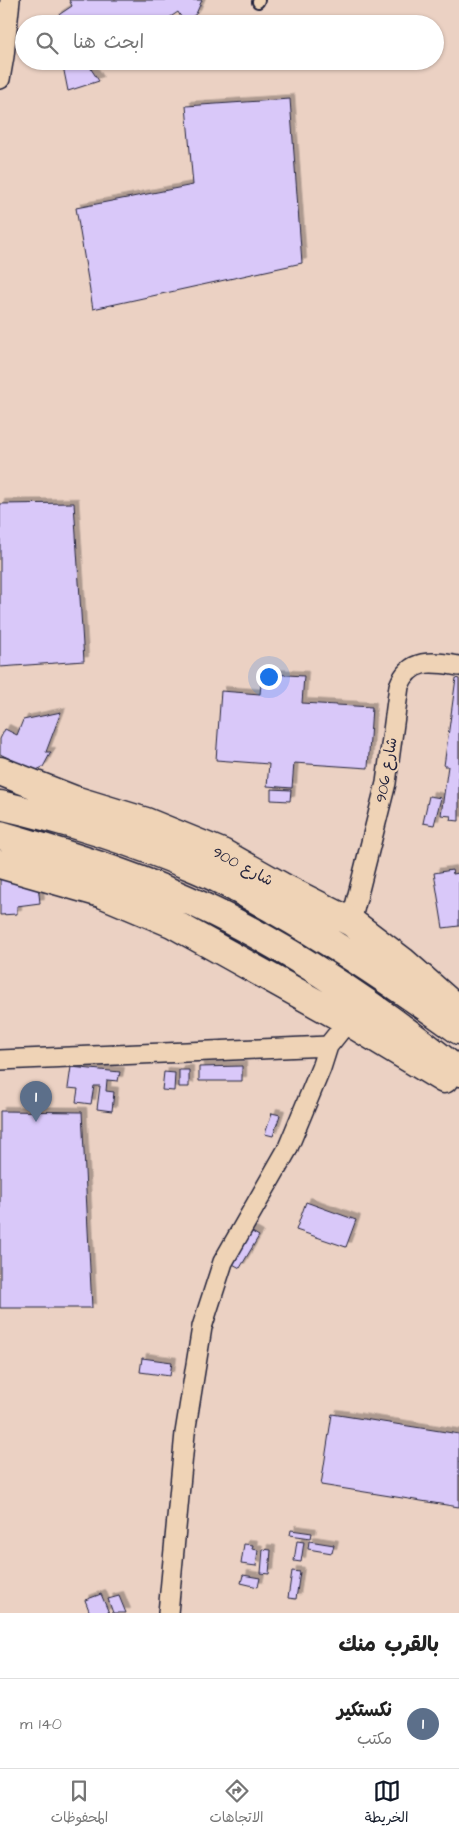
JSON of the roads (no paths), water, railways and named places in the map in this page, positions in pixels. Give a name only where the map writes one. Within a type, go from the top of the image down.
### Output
[{"type":"street","points":[[0,79],[10,0]]},
{"type":"street","name":"شارع 906","points":[[351,922],[386,783],[399,686],[403,675],[423,663],[434,662],[459,666]]},
{"type":"street","name":"شارع 900","points":[[0,770],[74,800],[146,822],[222,853],[284,888],[351,922],[402,961],[459,1011]]},
{"type":"street","points":[[0,805],[40,814],[116,838],[196,868],[252,896],[318,934],[390,980],[459,1030]]},
{"type":"street","points":[[0,836],[115,871],[178,896],[241,926],[300,960],[406,1030],[459,1072]]},
{"type":"street","points":[[0,864],[101,893],[172,923],[348,1021],[459,1088]]},
{"type":"street","points":[[168,1613],[183,1442],[202,1327],[223,1262],[287,1150],[321,1068],[328,1046],[348,1021]]},
{"type":"street","points":[[0,1060],[328,1046]]},
{"type":"place","name":"نكستكير","points":[[36,1122]]}]
